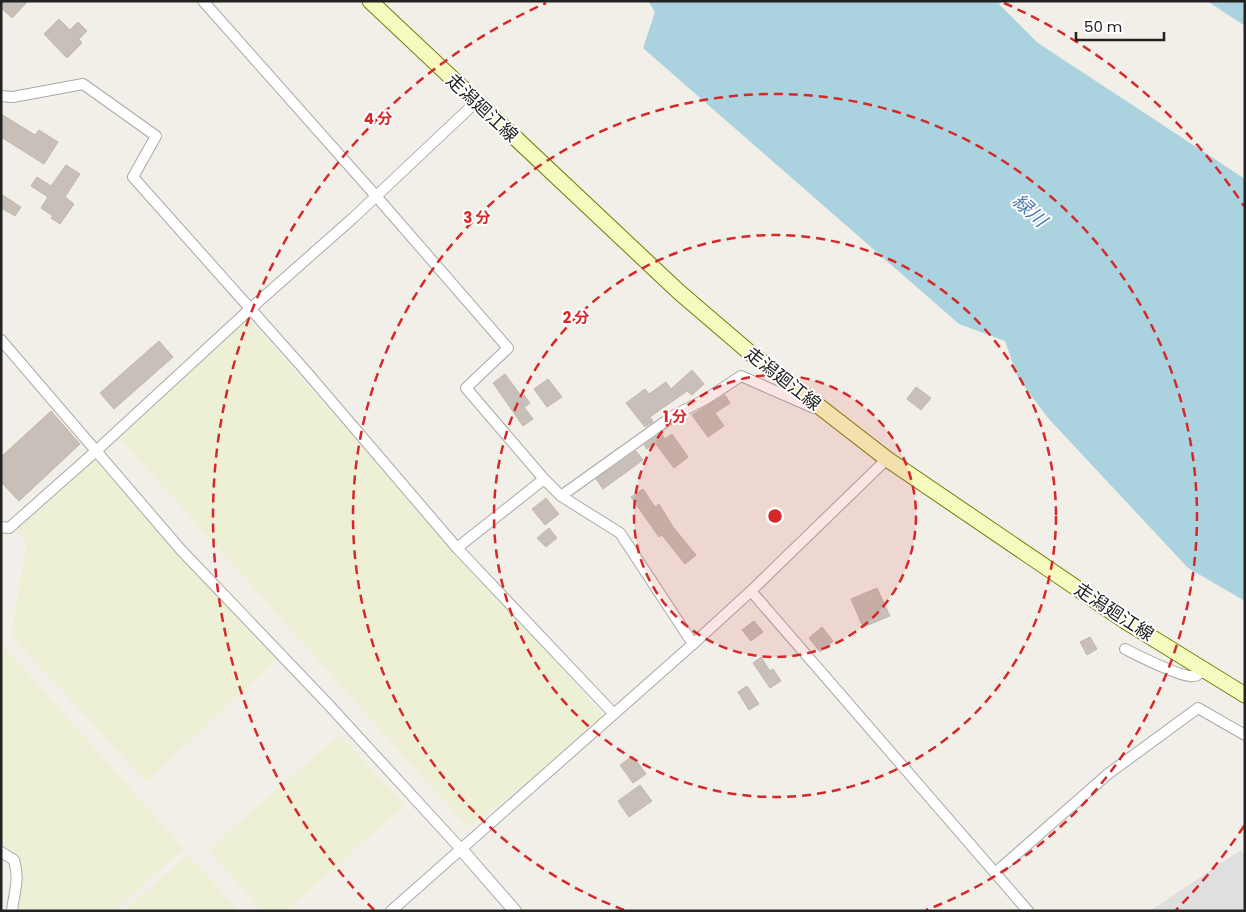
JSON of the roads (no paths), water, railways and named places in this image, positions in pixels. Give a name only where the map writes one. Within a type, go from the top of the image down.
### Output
[{"type":"main road","name":"走潟廻江線","points":[[370,1],[679,292],[748,352],[887,458],[1117,615],[1245,695]]},
{"type":"street","points":[[203,1],[508,348],[466,388],[544,479],[561,496],[620,533],[693,644]]},
{"type":"street","points":[[1,96],[13,97],[83,84],[156,136],[133,176],[304,369],[456,548],[614,714]]},
{"type":"street","points":[[1,527],[9,528],[96,451],[376,196],[476,102]]},
{"type":"street","points":[[1,340],[182,550],[327,703],[515,911]]},
{"type":"street","points":[[561,496],[673,416],[706,399],[741,376],[828,414]]},
{"type":"street","points":[[391,911],[693,644],[751,591],[887,458]]},
{"type":"street","points":[[456,548],[544,479]]},
{"type":"street","points":[[751,591],[1028,911]]},
{"type":"street","points":[[1125,650],[1185,675],[1198,675],[1204,670]]},
{"type":"street","points":[[995,874],[1108,774],[1198,708],[1245,735]]},
{"type":"street","points":[[1,852],[14,860],[17,874],[16,897],[12,911]]},
{"type":"water","name":"緑川","points":[[648,1],[1002,1],[999,4],[1038,43],[1245,179],[1245,601],[1188,568],[1048,418],[1018,378],[1005,341],[959,324],[643,48],[655,12]]},
{"type":"water","points":[[1207,1],[1245,1],[1245,26]]}]
